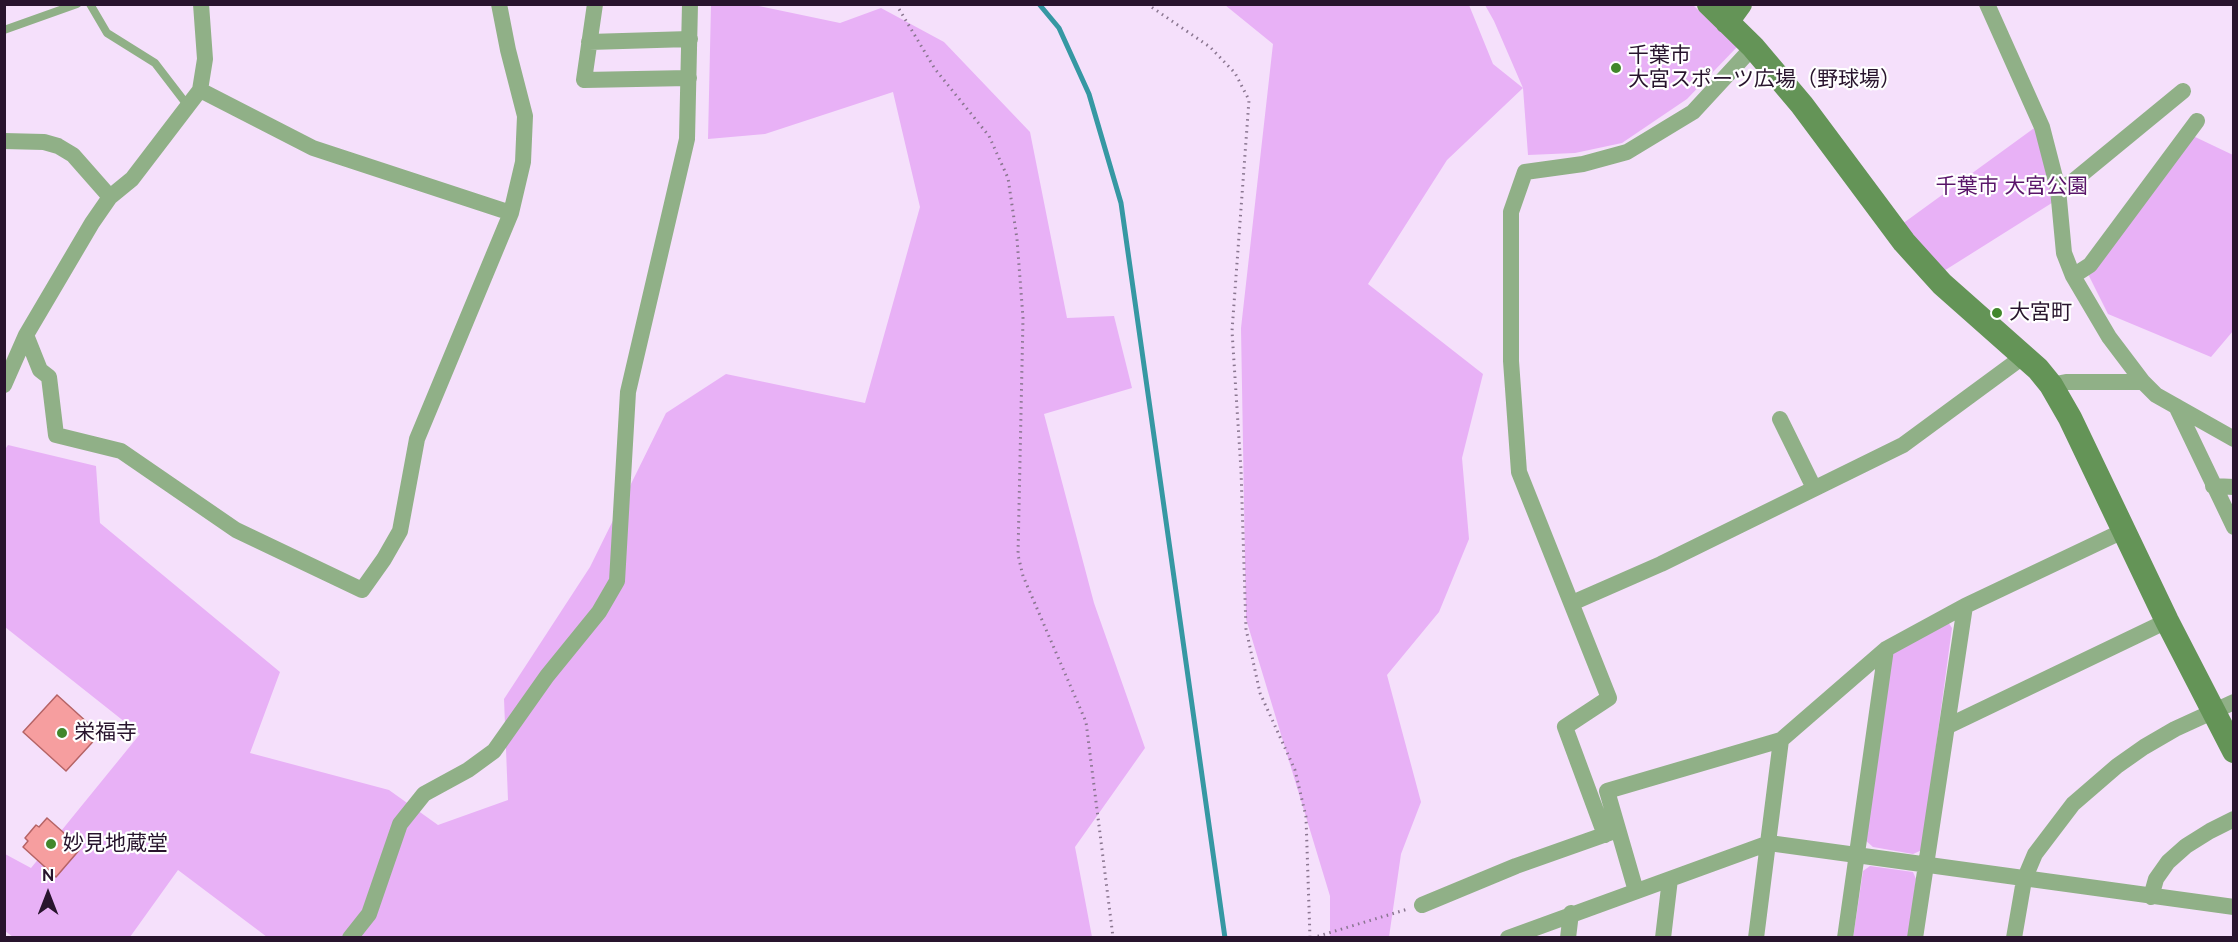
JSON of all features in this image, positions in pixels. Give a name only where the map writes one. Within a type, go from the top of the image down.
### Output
[{"type":"street","points":[[4,385],[26,335],[92,223],[110,197],[132,179],[200,90],[205,59],[201,4]]},
{"type":"street","points":[[26,335],[40,370],[50,377],[56,435],[121,451],[236,530],[362,590],[400,531],[417,439],[511,213],[523,162],[525,116],[508,50],[500,4]]},
{"type":"street","points":[[596,4],[584,80],[689,78]]},
{"type":"street","points":[[350,938],[369,914],[400,824],[424,794],[468,770],[494,751],[547,676],[599,612],[617,581],[628,392],[687,139],[690,4]]},
{"type":"street","points":[[1709,4],[1733,13],[1753,47],[1802,105],[1904,242],[1942,284],[2024,356],[2051,385],[2070,418],[2167,621],[2223,707],[2234,751]]},
{"type":"street","points":[[1987,4],[2042,127],[2058,189],[2064,253],[2073,276],[2109,337],[2143,382],[2156,395],[2234,439]]},
{"type":"street","points":[[589,42],[690,39]]},
{"type":"street","points":[[1636,891],[1565,727],[1610,698],[1519,472],[1511,361],[1511,212],[1526,172],[1583,164],[1627,152],[1693,112],[1753,47]]},
{"type":"street","points":[[200,90],[313,148],[511,213]]},
{"type":"street","points":[[2058,189],[2071,183],[2183,91]]},
{"type":"street","points":[[2073,276],[2090,265],[2197,121]]},
{"type":"street","points":[[4,141],[44,142],[58,146],[73,155],[110,197]]},
{"type":"street","points":[[1572,603],[1661,564],[1903,445],[2024,356]]},
{"type":"street","points":[[2051,385],[2066,382],[2143,382]]},
{"type":"street","points":[[2176,406],[2234,527]]},
{"type":"street","points":[[1780,419],[1814,488]]},
{"type":"street","points":[[2213,486],[2234,487]]},
{"type":"street","points":[[1611,833],[1607,791],[1781,740],[1886,649],[1965,606],[2124,531]]},
{"type":"street","points":[[1915,938],[1965,606]]},
{"type":"street","points":[[1948,726],[2167,621]]},
{"type":"street","points":[[1845,938],[1886,649]]},
{"type":"street","points":[[2014,938],[2024,880],[2035,854],[2053,827],[2073,804],[2093,785],[2144,747],[2175,729],[2223,707]]},
{"type":"street","points":[[1756,938],[1781,740]]},
{"type":"street","points":[[2151,897],[2156,879],[2168,862],[2186,846],[2234,819]]},
{"type":"street","points":[[1422,905],[1516,866],[1611,833]]},
{"type":"street","points":[[1508,938],[1769,843],[1925,863],[2024,880],[2234,907]]},
{"type":"street","points":[[1663,938],[1671,879]]},
{"type":"street","points":[[1568,938],[1571,914]]},
{"type":"lane","points":[[4,30],[77,4]]},
{"type":"lane","points":[[90,4],[107,33],[155,63],[188,106]]},
{"type":"path","points":[[896,4],[935,69],[988,136],[1008,178],[1017,239],[1023,318],[1018,555],[1023,576],[1086,722],[1113,937],[1176,938]]},
{"type":"path","points":[[1147,4],[1210,47],[1235,73],[1250,100],[1232,330],[1241,470],[1246,629],[1260,693],[1295,770],[1306,817],[1311,938],[1422,905]]},
{"type":"green space","points":[[711,5],[754,5],[840,23],[881,8],[944,42],[1030,132],[1067,318],[1114,316],[1132,388],[1044,414],[1094,603],[1145,748],[1075,847],[1092,937],[267,937],[178,870],[130,937],[13,937],[5,931],[5,854],[31,868],[140,734],[5,627],[4,451],[8,445],[96,466],[100,523],[280,672],[250,753],[389,790],[438,825],[508,800],[504,699],[590,567],[666,413],[726,374],[865,403],[920,207],[893,92],[765,134],[708,139]]},
{"type":"green space","points":[[1225,5],[1469,5],[1493,64],[1523,88],[1447,160],[1368,284],[1483,374],[1462,458],[1469,539],[1439,612],[1387,675],[1421,802],[1401,854],[1389,937],[1330,937],[1330,896],[1246,619],[1241,328],[1273,44]]},
{"type":"green space","name":"千葉市 大宮スポーツ広場（野球場）","points":[[1485,5],[1693,5],[1737,47],[1687,99],[1622,143],[1575,153],[1528,155],[1523,88]]},
{"type":"green space","name":"千葉市 大宮公園","points":[[2037,126],[2055,201],[1939,274],[1898,227]]},
{"type":"green space","points":[[2191,135],[2233,155],[2233,331],[2211,357],[2108,314],[2085,268]]},
{"type":"green space","points":[[1946,619],[1952,628],[1922,850],[1913,854],[1873,847],[1865,840],[1891,657],[1895,646]]},
{"type":"green space","points":[[1870,866],[1913,872],[1916,879],[1909,937],[1853,938],[1863,871]]},
{"type":"building","name":"栄福寺","points":[[57,695],[100,734],[66,771],[23,732]]},
{"type":"building","name":"妙見地蔵堂","points":[[47,818],[81,848],[56,877],[23,847],[28,841],[25,838],[36,825],[39,827]]},
{"type":"waterway","points":[[1039,4],[1059,28],[1089,94],[1121,203],[1225,938]]},
{"type":"place","name":"千葉市 大宮スポーツ広場（野球場）","points":[[1616,68]]},
{"type":"place","name":"大宮町","points":[[1997,313]]},
{"type":"place","name":"栄福寺","points":[[62,733]]},
{"type":"place","name":"妙見地蔵堂","points":[[51,844]]}]
